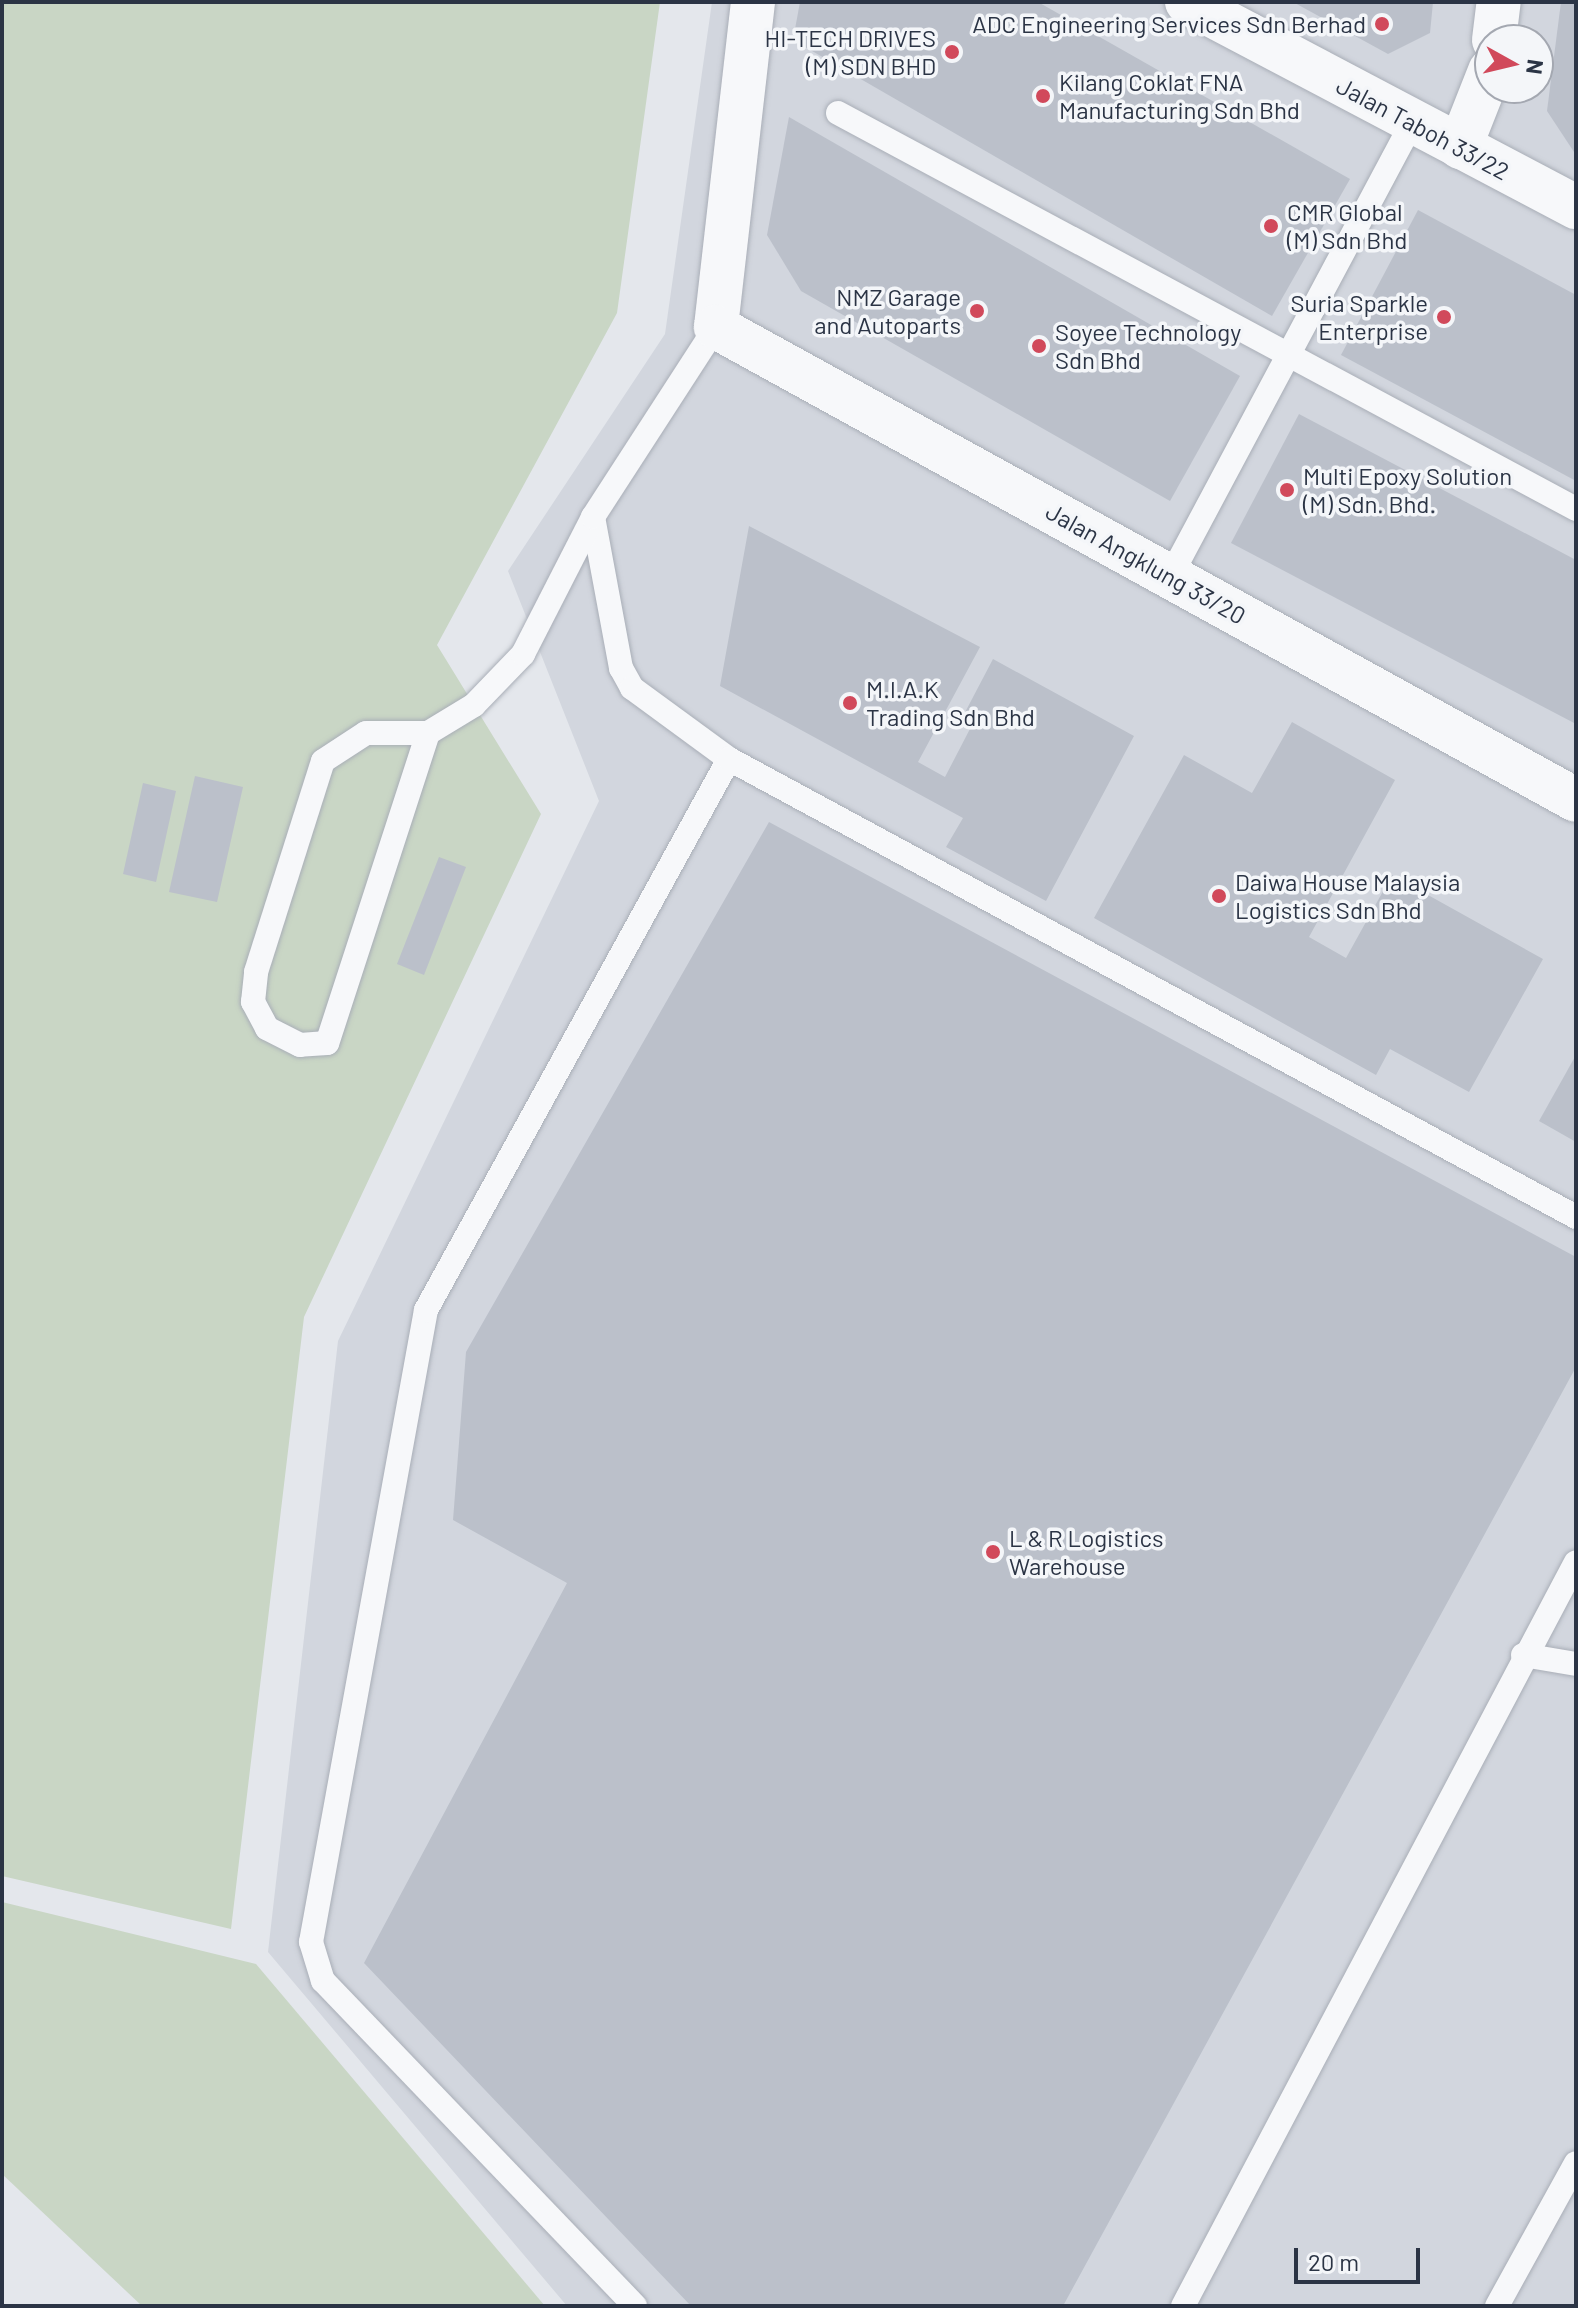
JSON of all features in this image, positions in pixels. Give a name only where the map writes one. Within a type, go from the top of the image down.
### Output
[{"type":"street","points":[[716,327],[753,2]]},
{"type":"street","name":"Jalan Taboh 33/22","points":[[1187,2],[1576,207]]},
{"type":"street","points":[[1496,24],[1499,2]]},
{"type":"street","points":[[1460,147],[1477,104]]},
{"type":"street","name":"Jalan Angklung 33/20","points":[[716,327],[1576,800]]},
{"type":"lane","points":[[838,113],[1576,509]]},
{"type":"lane","points":[[1170,577],[1412,123]]},
{"type":"lane","points":[[428,733],[327,1043],[300,1045],[267,1028],[253,1002],[256,972],[323,761],[366,733],[428,733],[474,705],[523,654],[593,517],[716,327]]},
{"type":"lane","points":[[593,517],[604,545],[621,668],[632,688],[729,759],[1576,1217]]},
{"type":"lane","points":[[635,2306],[323,1981],[311,1942],[426,1310],[729,759]]},
{"type":"lane","points":[[1183,2306],[1523,1655],[1576,1562]]},
{"type":"lane","points":[[1523,1655],[1576,1664]]},
{"type":"lane","points":[[1497,2306],[1576,2163]]},
{"type":"shaded area","points":[[712,2],[1576,2],[1576,2306],[567,2306],[268,1952],[338,1341],[599,801],[508,571],[665,334]]},
{"type":"green space","points":[[2,2],[660,2],[617,313],[437,645],[541,814],[304,1317],[231,1929],[2,1876]]},
{"type":"green space","points":[[2,1902],[256,1964],[545,2306],[142,2306],[2,2174]]},
{"type":"building","points":[[800,2],[1038,2],[1350,179],[1272,316],[793,40]]},
{"type":"building","name":"ADC Engineering Services Sdn Berhad","points":[[1293,2],[1433,2],[1430,33],[1388,54]]},
{"type":"building","points":[[1561,2],[1576,2],[1576,155],[1547,111],[1548,104],[1554,104],[1554,56]]},
{"type":"building","points":[[789,117],[1240,376],[1170,501],[801,291],[767,235]]},
{"type":"building","points":[[1418,210],[1576,295],[1576,481],[1341,355]]},
{"type":"building","points":[[1299,414],[1576,560],[1576,724],[1231,543]]},
{"type":"building","name":"M.I.A.K Trading Sdn Bhd","points":[[749,526],[980,647],[918,762],[945,777],[972,725],[961,720],[993,659],[1134,736],[1046,901],[946,847],[963,818],[720,686]]},
{"type":"building","name":"Daiwa House Malaysia Logistics Sdn Bhd","points":[[1292,722],[1395,780],[1309,937],[1346,958],[1392,875],[1543,959],[1469,1092],[1390,1049],[1376,1075],[1094,918],[1184,755],[1252,793]]},
{"type":"building","points":[[195,776],[243,787],[217,902],[169,892]]},
{"type":"building","points":[[143,783],[176,791],[156,882],[123,874]]},
{"type":"building","name":"L & R Logistics Warehouse","points":[[769,822],[1576,1257],[1576,1367],[1063,2306],[691,2306],[364,1963],[567,1583],[453,1520],[466,1352]]},
{"type":"building","points":[[439,857],[466,867],[424,975],[397,964]]},
{"type":"building","points":[[1576,1055],[1576,1142],[1539,1121]]},
{"type":"place","name":"ADC Engineering Services Sdn Berhad","points":[[1382,24]]},
{"type":"place","name":"HI-TECH DRIVES (M) SDN BHD","points":[[952,52]]},
{"type":"place","name":"Kilang Coklat FNA Manufacturing Sdn Bhd","points":[[1043,96]]},
{"type":"place","name":"CMR Global (M) Sdn Bhd","points":[[1271,226]]},
{"type":"place","name":"NMZ Garage and Autoparts","points":[[977,311]]},
{"type":"place","name":"Suria Sparkle Enterprise","points":[[1444,317]]},
{"type":"place","name":"Soyee Technology Sdn Bhd","points":[[1039,346]]},
{"type":"place","name":"Multi Epoxy Solution (M) Sdn. Bhd.","points":[[1287,490]]},
{"type":"place","name":"M.I.A.K Trading Sdn Bhd","points":[[850,703]]},
{"type":"place","name":"Daiwa House Malaysia Logistics Sdn Bhd","points":[[1219,896]]},
{"type":"place","name":"L & R Logistics Warehouse","points":[[993,1552]]}]
